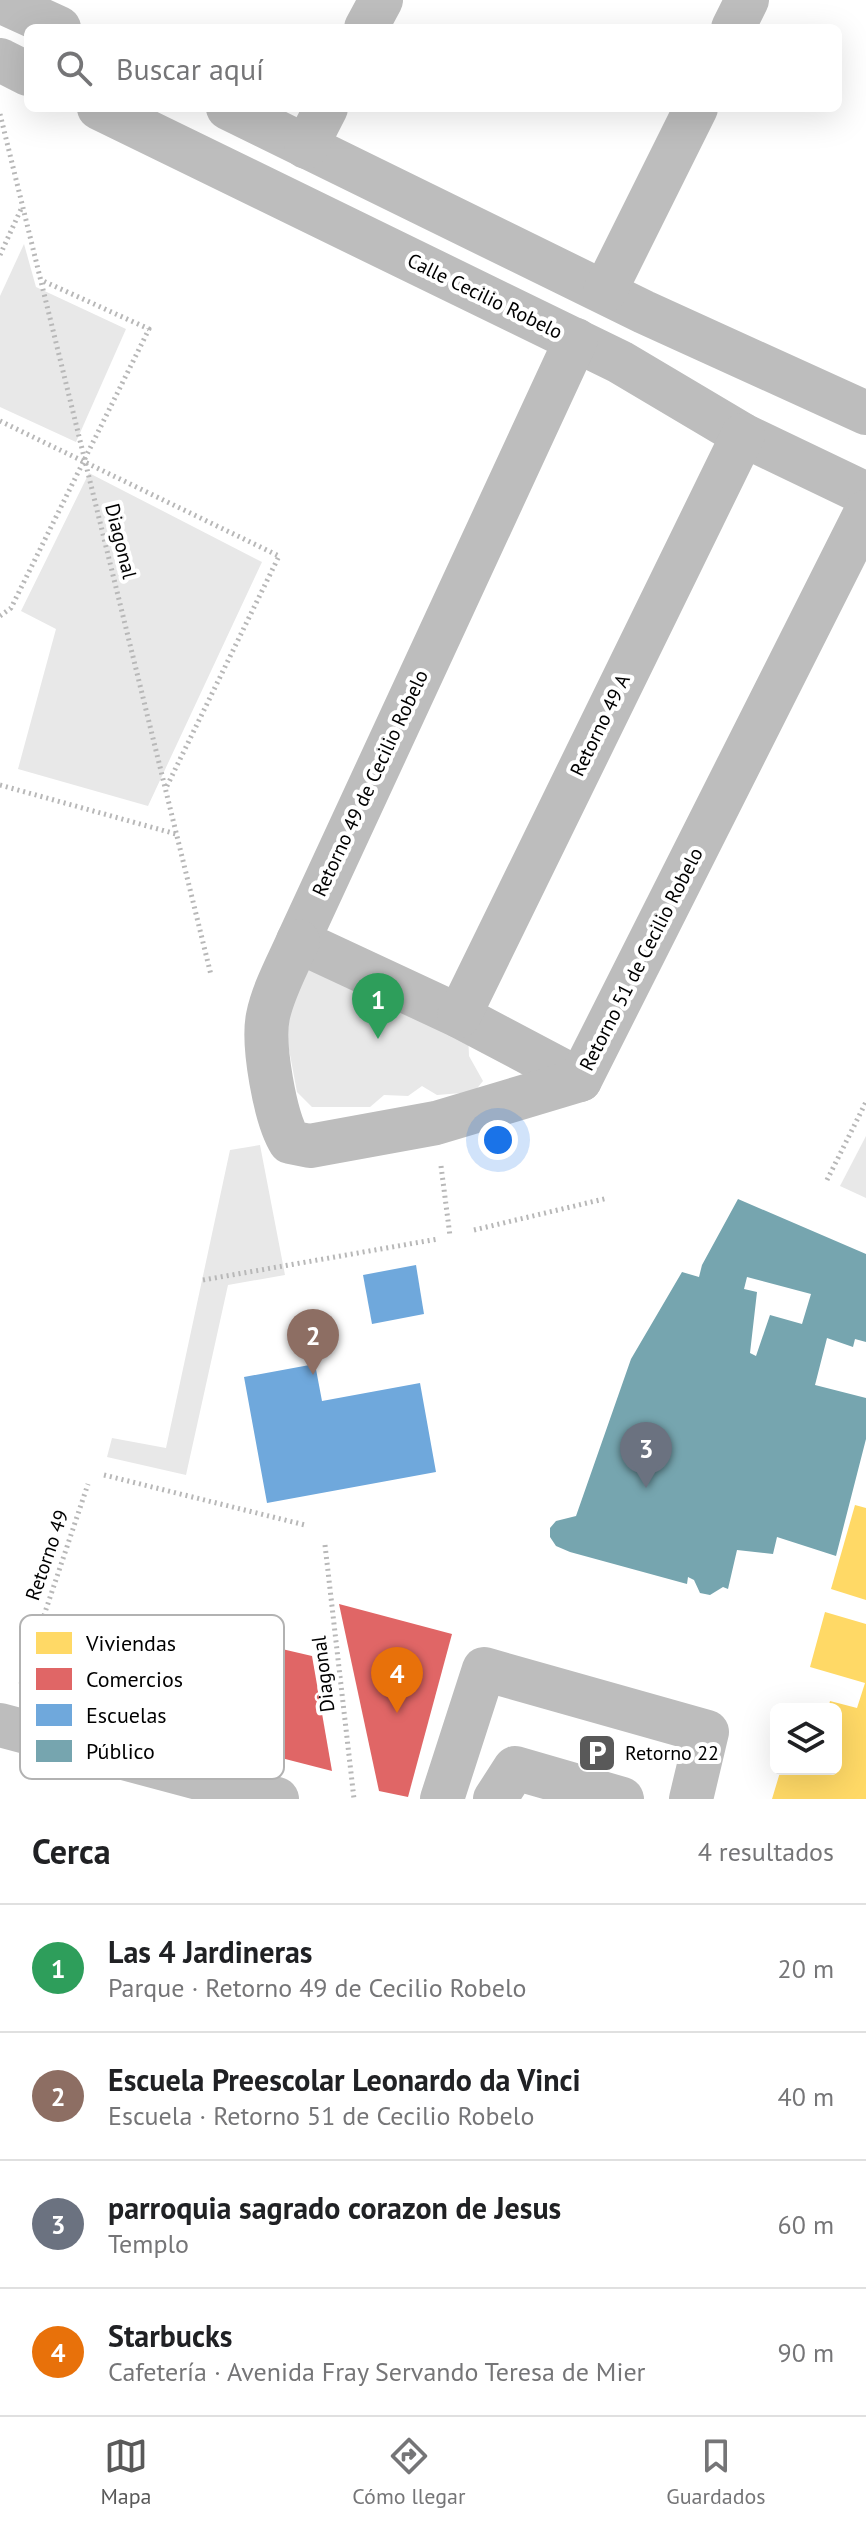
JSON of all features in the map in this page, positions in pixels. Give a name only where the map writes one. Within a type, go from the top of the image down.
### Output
[{"type":"street","points":[[368,24],[381,0]]},
{"type":"street","points":[[735,24],[747,0]]},
{"type":"street","points":[[11,3],[51,24]]},
{"type":"street","points":[[0,60],[24,72]]},
{"type":"street","points":[[236,112],[644,312],[866,413]]},
{"type":"street","points":[[306,147],[324,112]]},
{"type":"street","points":[[605,291],[694,112]]},
{"type":"street","name":"Calle Cecilio Robelo","points":[[124,113],[620,362],[743,435],[866,494]]},
{"type":"street","name":"Retorno 49 de Cecilio Robelo","points":[[298,941],[576,340]]},
{"type":"street","name":"Retorno 49 A","points":[[459,1016],[743,435]]},
{"type":"street","name":"Retorno 51 de Cecilio Robelo","points":[[298,941],[268,1014],[266,1035],[282,1129],[290,1142],[310,1146],[436,1123],[580,1080],[852,576],[866,512]]},
{"type":"street","points":[[298,941],[459,1016],[580,1080]]},
{"type":"street","points":[[442,1799],[484,1669],[707,1732],[691,1799]]},
{"type":"street","points":[[459,1752],[505,1784],[622,1799]]},
{"type":"street","points":[[202,1779],[277,1799]]},
{"type":"path","name":"Diagonal","points":[[0,114],[211,975]]},
{"type":"path","points":[[0,255],[22,206]]},
{"type":"path","points":[[0,616],[11,608],[149,329],[41,280]]},
{"type":"path","points":[[0,421],[279,556],[166,789]]},
{"type":"path","points":[[0,785],[176,834]]},
{"type":"path","points":[[827,1180],[866,1102]]},
{"type":"path","points":[[436,1123],[450,1236]]},
{"type":"path","points":[[474,1230],[608,1198]]},
{"type":"path","points":[[203,1280],[438,1239]]},
{"type":"path","points":[[104,1475],[305,1525]]},
{"type":"path","name":"Retorno 49","points":[[42,1615],[88,1484]]},
{"type":"path","name":"Diagonal","points":[[325,1545],[354,1799]]},
{"type":"path","name":"Retorno 49","points":[[3,1726],[20,1678]]},
{"type":"shaded area","points":[[24,244],[36,287],[126,329],[76,442],[0,407],[0,296]]},
{"type":"shaded area","points":[[89,473],[262,562],[148,806],[18,769],[56,629],[21,611]]},
{"type":"shaded area","points":[[313,958],[468,1032],[469,1056],[483,1081],[474,1092],[437,1095],[422,1086],[408,1096],[384,1095],[370,1107],[312,1107],[297,1092],[284,1023]]},
{"type":"shaded area","points":[[866,1136],[866,1198],[840,1186]]},
{"type":"shaded area","points":[[260,1145],[285,1275],[228,1285],[186,1475],[107,1457],[112,1438],[166,1448],[230,1150]]},
{"type":"building: Viviendas","points":[[855,1505],[866,1508],[866,1600],[831,1589]]},
{"type":"building: Viviendas","points":[[825,1612],[866,1624],[866,1799],[772,1799],[779,1775],[842,1775],[842,1704],[857,1708],[865,1683],[810,1667]]},
{"type":"building: Comercios","points":[[339,1604],[452,1634],[408,1797],[379,1791]]},
{"type":"building: Comercios","points":[[284,1649],[312,1656],[332,1771],[284,1759]]},
{"type":"building: Escuelas","points":[[416,1265],[424,1314],[372,1324],[363,1275]]},
{"type":"building: Escuelas","points":[[315,1364],[322,1401],[420,1383],[436,1472],[267,1503],[244,1377]]},
{"type":"building: Público","points":[[738,1199],[866,1254],[866,1342],[855,1339],[853,1347],[827,1338],[815,1385],[866,1398],[866,1439],[836,1556],[777,1537],[773,1554],[737,1550],[728,1589],[723,1587],[710,1595],[700,1593],[694,1580],[688,1577],[687,1584],[570,1552],[556,1546],[550,1537],[550,1528],[556,1521],[576,1516],[631,1359],[682,1272],[699,1277],[702,1265]],"holes":[[[747,1277],[811,1294],[802,1324],[770,1315],[756,1356],[750,1353],[757,1292],[744,1289]]]},
{"type":"place","name":"Las 4 Jardineras","points":[[378,1039]]},
{"type":"place","name":"Escuela Preescolar Leonardo da Vinci","points":[[313,1375]]},
{"type":"place","name":"parroquia sagrado corazon de Jesus","points":[[646,1488]]},
{"type":"place","name":"Starbucks","points":[[397,1713]]},
{"type":"place","name":"Retorno 22","points":[[597,1753]]}]
